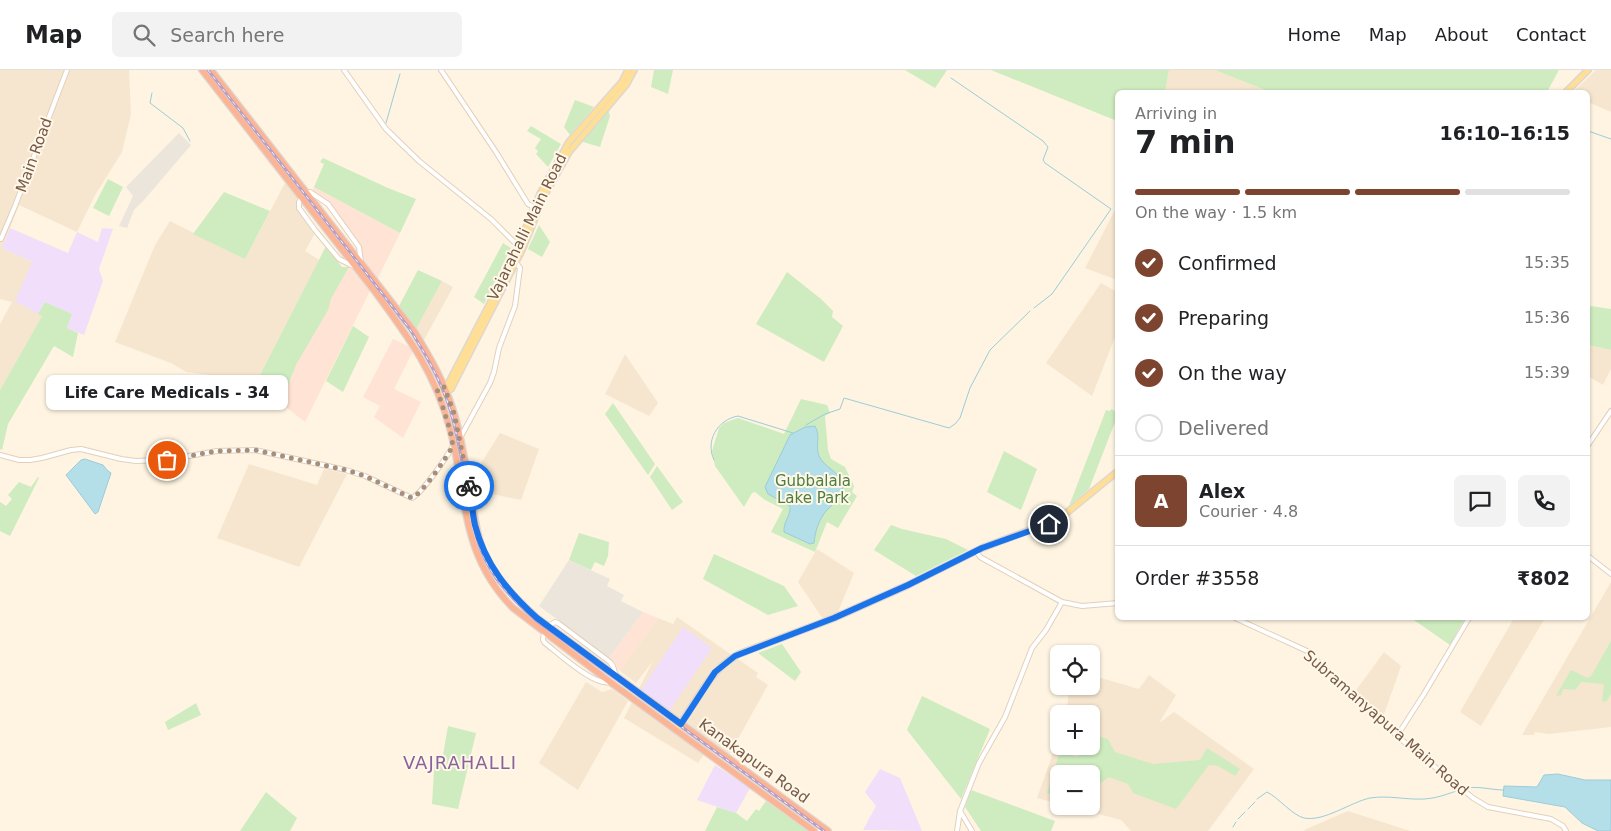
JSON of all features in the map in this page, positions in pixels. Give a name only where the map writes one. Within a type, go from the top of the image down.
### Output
[{"type":"highway","name":"Kanakapura Road","points":[[202,70],[411,339],[440,396],[450,430],[468,529],[475,550],[491,581],[505,600],[610,682],[814,831]]},
{"type":"highway","name":"Kanakapura Road","points":[[211,70],[414,331],[434,364],[454,413],[475,524],[484,552],[493,569],[513,596],[547,625],[828,831]]},
{"type":"highway","points":[[360,272],[366,268]]},
{"type":"highway","points":[[543,631],[547,625]]},
{"type":"main road","name":"Vajarahalli Main Road","points":[[537,210],[540,194],[569,142],[622,82],[628,70]]},
{"type":"main road","name":"Vajarahalli Main Road","points":[[446,390],[521,248],[544,196],[573,145],[626,85],[634,70]]},
{"type":"main road","points":[[1566,90],[1586,70]]},
{"type":"main road","points":[[437,389],[446,390]]},
{"type":"main road","points":[[440,396],[446,390]]},
{"type":"main road","points":[[819,625],[908,585],[982,548],[1059,520],[1115,474]]},
{"type":"main road","points":[[678,731],[712,676],[726,662],[740,654],[819,625],[1060,522],[1115,475]]},
{"type":"street","name":"Main Road","points":[[1,240],[16,206],[66,70]]},
{"type":"street","points":[[344,70],[386,129],[419,161],[491,219],[521,248]]},
{"type":"street","points":[[441,70],[528,204],[537,210]]},
{"type":"street","points":[[460,438],[490,383],[499,348],[512,318],[520,268],[514,261]]},
{"type":"street","points":[[1590,442],[1611,412]]},
{"type":"street","points":[[0,455],[19,460],[30,460],[80,448],[136,461],[167,460],[217,451],[255,450],[346,470],[365,476],[412,498],[425,485],[453,446]]},
{"type":"street","points":[[979,555],[1062,602],[1082,606],[1115,603]]},
{"type":"street","points":[[1590,558],[1611,574]]},
{"type":"street","points":[[958,831],[960,811],[979,763],[1005,717],[1032,648],[1046,630],[1062,602]]},
{"type":"street","name":"Subramanyapura Main Road","points":[[1239,620],[1307,651],[1397,736],[1472,798],[1488,807],[1551,819],[1564,826],[1566,831]]},
{"type":"street","points":[[1397,736],[1467,620]]},
{"type":"street","points":[[960,811],[972,831]]},
{"type":"shaded area","points":[[0,70],[129,70],[131,114],[122,152],[94,197],[77,232],[19,205],[2,248],[32,262],[42,316],[0,390],[0,324],[12,302],[0,299]]},
{"type":"shaded area","points":[[1169,70],[1215,70],[1265,90],[1165,90]]},
{"type":"shaded area","points":[[1596,70],[1611,70],[1611,112],[1590,103],[1590,90],[1575,90]]},
{"type":"shaded area","points":[[179,133],[191,145],[134,210],[127,228],[119,226],[133,196],[126,187]]},
{"type":"shaded area","points":[[285,183],[297,197],[296,207],[315,233],[305,251],[319,260],[257,381],[186,372],[171,363],[115,342],[155,245],[170,221],[245,259]]},
{"type":"shaded area","points":[[314,187],[400,233],[377,280],[363,261],[361,246],[325,199],[312,191]]},
{"type":"shaded area","points":[[1115,210],[1115,279],[1085,268]]},
{"type":"shaded area","points":[[10,228],[68,253],[77,232],[98,242],[102,228],[113,229],[99,269],[103,281],[84,335],[67,328],[72,314],[45,302],[38,314],[15,301],[32,262],[2,248]]},
{"type":"shaded area","points":[[349,267],[352,267],[370,291],[305,422],[281,403],[296,365]]},
{"type":"shaded area","points":[[442,281],[453,287],[424,340],[416,329]]},
{"type":"shaded area","points":[[1101,283],[1115,291],[1115,337],[1092,396],[1046,363]]},
{"type":"shaded area","points":[[393,339],[410,347],[413,351],[394,389],[421,402],[403,438],[374,417],[380,406],[363,397]]},
{"type":"shaded area","points":[[1590,345],[1611,350],[1611,369],[1603,385],[1590,377]]},
{"type":"shaded area","points":[[625,354],[658,403],[649,416],[605,394]]},
{"type":"shaded area","points":[[500,433],[539,449],[521,500],[473,490],[470,481]]},
{"type":"shaded area","points":[[249,464],[317,485],[324,469],[347,474],[299,567],[217,538]]},
{"type":"shaded area","points":[[817,549],[854,573],[838,612],[823,619],[798,582]]},
{"type":"shaded area","points":[[569,560],[610,579],[607,586],[624,595],[621,601],[643,612],[609,658],[539,606]]},
{"type":"shaded area","points":[[1611,582],[1611,727],[1549,734],[1535,732],[1534,735],[1522,735],[1590,620]]},
{"type":"shaded area","points":[[643,612],[658,618],[620,671],[609,658]]},
{"type":"shaded area","points":[[677,617],[758,673],[756,677],[768,685],[729,755],[712,742],[698,763],[624,718],[653,661],[636,683],[620,671],[658,618],[673,624]]},
{"type":"shaded area","points":[[1513,620],[1544,620],[1481,726],[1460,712]]},
{"type":"shaded area","points":[[683,627],[712,648],[668,713],[639,693]]},
{"type":"shaded area","points":[[1384,652],[1401,666],[1382,720],[1354,693]]},
{"type":"shaded area","points":[[1149,675],[1176,695],[1159,723],[1174,712],[1254,769],[1208,831],[1131,831],[1121,820],[1100,814],[1100,765],[1050,765],[1050,802],[1037,798],[1052,755],[1100,755],[1100,705],[1067,705],[1069,695],[1100,695],[1100,678],[1139,689]]},
{"type":"shaded area","points":[[586,682],[602,692],[612,689],[628,701],[578,790],[539,763]]},
{"type":"shaded area","points":[[715,765],[750,788],[736,813],[697,800]]},
{"type":"shaded area","points":[[880,769],[900,778],[922,831],[863,830],[876,806],[865,792]]},
{"type":"shaded area","points":[[1348,811],[1410,831],[1304,830]]},
{"type":"green space","points":[[654,70],[673,70],[668,94],[651,87]]},
{"type":"green space","points":[[905,70],[947,70],[935,88]]},
{"type":"green space","points":[[991,70],[1169,70],[1165,90],[1115,90],[1115,120]]},
{"type":"green space","points":[[1215,70],[1559,70],[1548,90],[1265,90]]},
{"type":"green space","points":[[575,100],[594,107],[570,135],[564,127]]},
{"type":"green space","points":[[608,109],[610,116],[600,147],[580,141]]},
{"type":"green space","points":[[531,126],[561,144],[548,167],[536,154],[538,151],[535,148],[541,139],[527,131]]},
{"type":"green space","points":[[323,158],[416,199],[400,233],[314,187],[324,164],[320,162]]},
{"type":"green space","points":[[108,179],[123,187],[109,216],[93,208]]},
{"type":"green space","points":[[224,192],[270,211],[245,259],[193,234]]},
{"type":"green space","points":[[539,225],[550,242],[542,257],[528,249]]},
{"type":"green space","points":[[503,243],[511,248],[484,304],[474,297]]},
{"type":"green space","points":[[326,246],[342,267],[349,267],[331,299],[328,310],[296,365],[281,403],[271,394],[256,386],[257,381]]},
{"type":"green space","points":[[418,270],[442,281],[416,329],[399,306]]},
{"type":"green space","points":[[787,272],[821,299],[833,311],[832,317],[843,326],[824,362],[756,324]]},
{"type":"green space","points":[[45,302],[72,314],[67,328],[78,333],[73,357],[54,346],[8,424],[2,450],[0,449],[0,390],[42,316],[38,314]]},
{"type":"green space","points":[[1591,306],[1611,309],[1611,350],[1590,345]]},
{"type":"green space","points":[[353,326],[369,337],[343,392],[326,381]]},
{"type":"green space","name":"Gubbalala Lake Park","points":[[801,399],[827,405],[830,413],[825,416],[828,450],[831,459],[845,467],[854,486],[852,492],[857,496],[838,528],[827,522],[815,552],[771,532],[783,509],[765,500],[755,492],[752,493],[744,507],[715,466],[712,451],[719,428],[724,423],[738,418],[784,434]]},
{"type":"green space","points":[[613,403],[655,464],[648,475],[605,414]]},
{"type":"green space","points":[[1111,409],[1115,411],[1115,422],[1089,489],[1069,506],[1106,410],[1110,411]]},
{"type":"green space","points":[[1004,451],[1037,469],[1021,510],[987,492]]},
{"type":"green space","points":[[657,466],[683,502],[672,510],[650,477]]},
{"type":"green space","points":[[38,477],[10,536],[0,531],[0,502],[6,506],[12,499],[8,495],[19,482],[31,487]]},
{"type":"green space","points":[[891,525],[946,539],[968,550],[916,576],[874,550]]},
{"type":"green space","points":[[579,533],[609,542],[608,556],[604,566],[595,562],[591,570],[569,560]]},
{"type":"green space","points":[[714,554],[784,586],[798,606],[768,615],[703,579]]},
{"type":"green space","points":[[1414,620],[1464,620],[1450,645]]},
{"type":"green space","points":[[1611,641],[1611,694],[1606,702],[1602,701],[1604,684],[1581,682],[1575,690],[1563,689],[1561,695],[1556,696],[1570,671],[1572,670],[1587,678],[1591,676]]},
{"type":"green space","points":[[782,644],[801,672],[795,681],[758,653]]},
{"type":"green space","points":[[922,696],[990,729],[961,799],[907,730]]},
{"type":"green space","points":[[196,703],[201,715],[168,730],[165,722]]},
{"type":"green space","points":[[448,726],[476,733],[458,809],[432,804],[435,754],[443,755]]},
{"type":"green space","points":[[1100,737],[1108,739],[1115,752],[1153,764],[1200,760],[1207,748],[1240,769],[1235,776],[1218,766],[1209,765],[1176,809],[1133,793],[1128,784],[1109,777],[1100,783],[1100,765],[1056,765],[1059,755],[1077,757],[1078,755],[1100,755]]},
{"type":"green space","points":[[1050,783],[1050,794],[1047,793]]},
{"type":"green space","points":[[971,790],[1055,821],[1051,831],[981,831],[965,807]]},
{"type":"green space","points":[[266,792],[297,818],[290,831],[240,831]]},
{"type":"green space","points":[[766,801],[808,831],[705,831],[717,807],[736,813],[747,821],[756,809],[759,811]]},
{"type":"water","points":[[815,426],[818,434],[819,456],[840,478],[843,488],[839,497],[824,513],[816,530],[814,543],[810,544],[784,532],[790,506],[768,494],[765,487],[790,435],[805,427]]},
{"type":"water","points":[[85,459],[103,465],[111,473],[98,512],[95,514],[66,475],[81,460]]},
{"type":"water","points":[[1558,774],[1585,780],[1611,780],[1611,831],[1598,831],[1582,823],[1565,807],[1503,796],[1504,786],[1537,787],[1544,775]]},
{"type":"waterway","points":[[386,123],[400,74]]},
{"type":"waterway","points":[[951,78],[1043,141],[1048,147],[1043,160],[1045,163],[1111,209],[1052,294],[1034,308]]},
{"type":"waterway","points":[[152,93],[150,103],[183,128],[190,141]]},
{"type":"waterway","points":[[1590,132],[1611,139]]},
{"type":"waterway","points":[[806,425],[825,414],[840,409],[844,398],[949,428],[960,418],[970,388],[990,350],[1030,311]]},
{"type":"waterway","points":[[714,460],[711,446],[712,439],[719,427],[731,418],[738,416],[793,433]]},
{"type":"waterway","points":[[1257,799],[1267,792],[1299,816],[1312,818],[1329,814],[1370,798],[1430,798],[1472,788],[1503,790]]},
{"type":"waterway","points":[[1248,809],[1255,802]]},
{"type":"waterway","points":[[1238,819],[1245,812]]},
{"type":"waterway","points":[[1233,827],[1236,822]]},
{"type":"railway","points":[[208,70],[409,328],[423,351],[436,374],[451,411],[478,542],[491,571],[504,589],[537,621],[824,831]]},
{"type":"way so far","points":[[167,460],[217,451],[255,450],[346,470],[365,476],[412,498],[425,485],[453,446],[437,389],[444,387],[454,413],[469,486]]},
{"type":"place","name":"Life Care Medicals - 34","points":[[167,460]]},
{"type":"district","name":"VAJRAHALLI","points":[[460,762]]},
{"type":"route","points":[[469,486],[475,524],[483,549],[493,569],[518,601],[537,618],[681,724],[715,672],[735,656],[834,618],[908,585],[982,548],[1049,524]]}]
